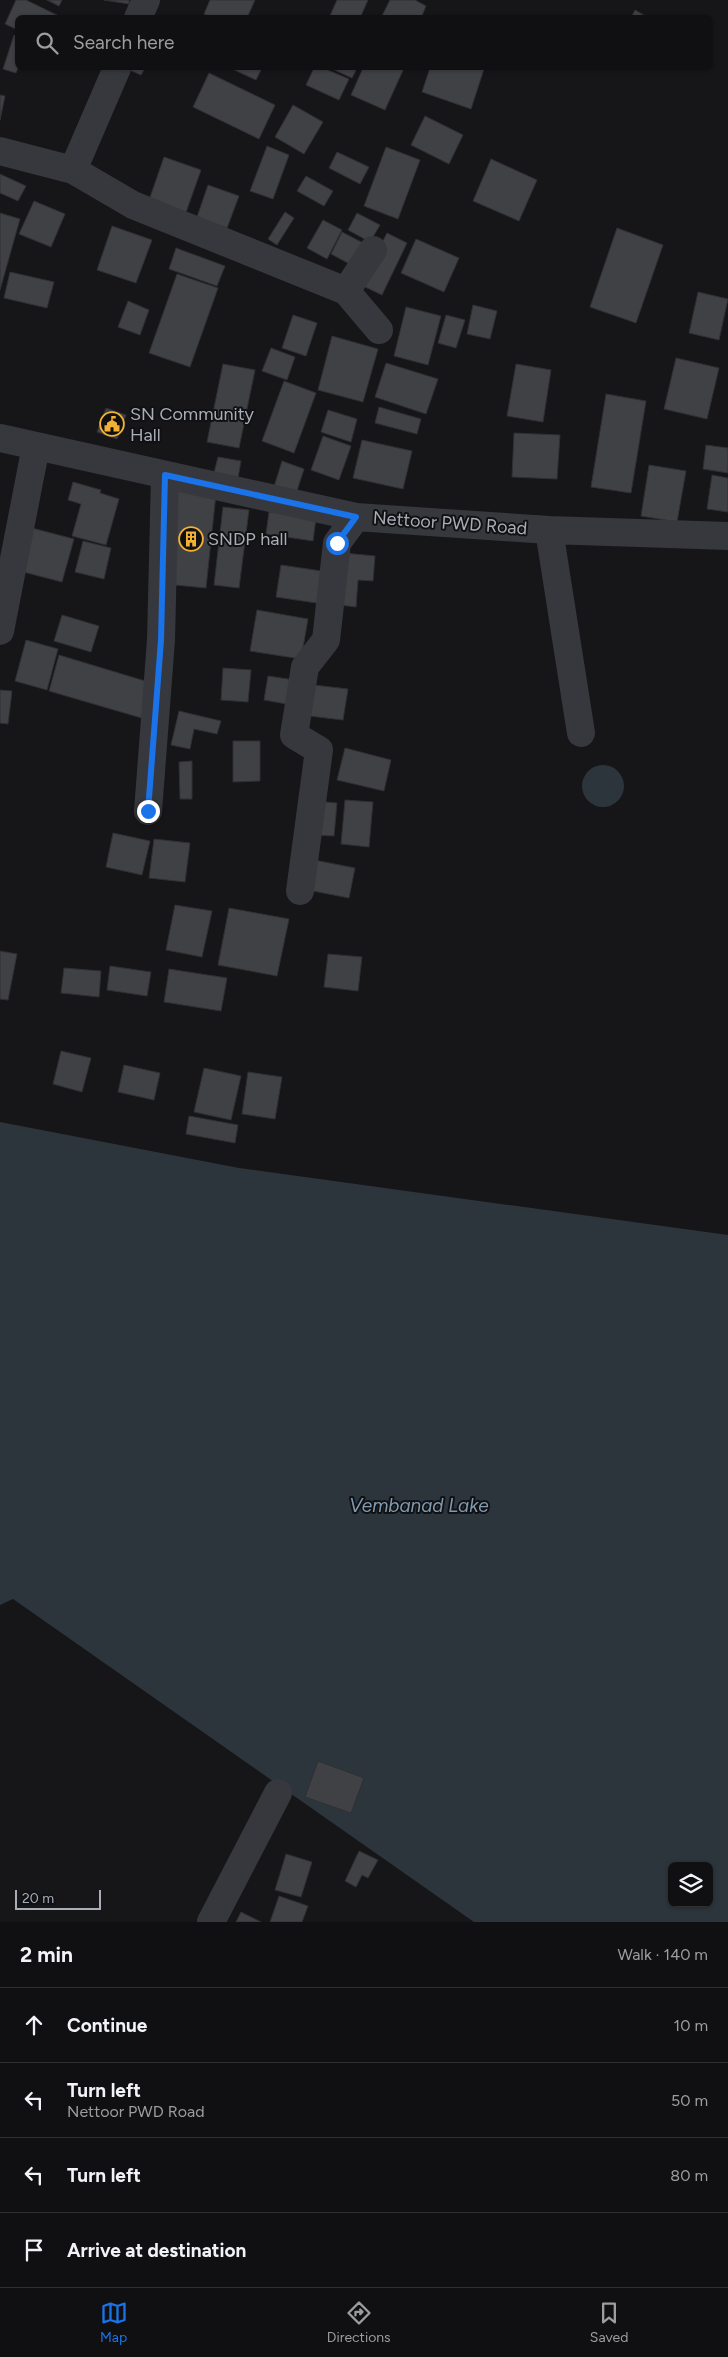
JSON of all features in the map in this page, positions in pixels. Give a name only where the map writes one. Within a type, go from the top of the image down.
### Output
[{"type":"street","points":[[139,15],[146,0]]},
{"type":"street","points":[[73,170],[116,70]]},
{"type":"street","points":[[0,151],[73,170],[133,205],[346,291],[379,330]]},
{"type":"street","points":[[346,291],[373,250]]},
{"type":"street","name":"Nettoor PWD Road","points":[[0,438],[356,517],[549,530],[728,536]]},
{"type":"street","points":[[0,631],[36,446]]},
{"type":"street","points":[[148,811],[161,640],[165,475]]},
{"type":"street","points":[[300,891],[319,750],[294,734],[306,667],[326,640],[337,543],[356,517]]},
{"type":"street","points":[[549,530],[581,733]]},
{"type":"street","points":[[211,1922],[278,1793]]},
{"type":"water","points":[[603,765],[618,771],[624,786],[618,801],[603,807],[588,801],[582,786],[588,771]]},
{"type":"water","name":"Vembanad Lake","points":[[0,1122],[239,1168],[728,1235],[728,1922],[474,1922],[13,1599],[0,1605]]},
{"type":"building","points":[[16,0],[26,0],[57,15],[15,15],[15,29],[5,24]]},
{"type":"building","points":[[47,0],[62,0],[59,6]]},
{"type":"building","points":[[104,0],[129,0],[129,4]]},
{"type":"building","points":[[210,0],[255,0],[248,15],[204,14]]},
{"type":"building","points":[[337,0],[368,0],[361,15],[330,15]]},
{"type":"building","points":[[390,0],[415,0],[426,6],[422,15],[382,15]]},
{"type":"building","points":[[635,10],[644,15],[632,15]]},
{"type":"building","points":[[14,35],[15,70],[17,70],[16,73],[3,69]]},
{"type":"building","points":[[130,70],[144,70],[141,75]]},
{"type":"building","points":[[234,70],[261,70],[256,80]]},
{"type":"building","points":[[313,70],[328,70],[349,79],[339,100],[306,85]]},
{"type":"building","points":[[334,70],[356,70],[352,78]]},
{"type":"building","points":[[362,70],[403,70],[385,110],[351,95]]},
{"type":"building","points":[[429,70],[484,70],[471,109],[422,92]]},
{"type":"building","points":[[209,73],[275,105],[259,139],[193,107]]},
{"type":"building","points":[[0,95],[5,96],[0,120]]},
{"type":"building","points":[[293,105],[323,122],[304,154],[275,137]]},
{"type":"building","points":[[425,116],[463,135],[449,164],[411,145]]},
{"type":"building","points":[[267,146],[289,155],[273,199],[250,191]]},
{"type":"building","points":[[386,147],[420,160],[398,219],[364,206]]},
{"type":"building","points":[[337,152],[369,167],[360,184],[329,168]]},
{"type":"building","points":[[164,157],[201,170],[184,218],[147,206]]},
{"type":"building","points":[[491,159],[537,180],[519,221],[473,201]]},
{"type":"building","points":[[0,174],[26,186],[18,201],[0,193]]},
{"type":"building","points":[[306,176],[333,191],[324,206],[297,191]]},
{"type":"building","points":[[208,185],[239,196],[227,228],[197,217]]},
{"type":"building","points":[[34,201],[65,214],[51,247],[19,234]]},
{"type":"building","points":[[285,212],[294,218],[277,245],[268,239]]},
{"type":"building","points":[[0,213],[20,219],[0,290]]},
{"type":"building","points":[[357,213],[380,225],[370,242],[348,230]]},
{"type":"building","points":[[323,220],[342,230],[327,259],[307,248]]},
{"type":"building","points":[[112,226],[152,240],[136,283],[97,270]]},
{"type":"building","points":[[617,228],[663,245],[636,323],[590,307]]},
{"type":"building","points":[[342,232],[369,246],[357,268],[331,254]]},
{"type":"building","points":[[387,233],[407,243],[382,295],[361,285]]},
{"type":"building","points":[[416,239],[459,258],[444,292],[401,273]]},
{"type":"building","points":[[176,248],[225,266],[217,286],[169,269]]},
{"type":"building","points":[[10,272],[54,282],[47,308],[4,298]]},
{"type":"building","points":[[177,274],[218,288],[190,367],[149,353]]},
{"type":"building","points":[[698,292],[728,299],[719,340],[689,333]]},
{"type":"building","points":[[128,301],[149,310],[140,335],[118,327]]},
{"type":"building","points":[[473,305],[497,311],[490,339],[467,334]]},
{"type":"building","points":[[406,307],[441,316],[428,365],[394,356]]},
{"type":"building","points":[[293,315],[317,323],[306,356],[282,348]]},
{"type":"building","points":[[446,315],[465,320],[456,348],[438,343]]},
{"type":"building","points":[[332,336],[378,349],[363,402],[318,390]]},
{"type":"building","points":[[271,348],[295,357],[287,380],[262,371]]},
{"type":"building","points":[[676,358],[719,368],[707,419],[664,409]]},
{"type":"building","points":[[386,363],[438,379],[426,414],[375,397]]},
{"type":"building","points":[[223,364],[255,370],[239,448],[207,442]]},
{"type":"building","points":[[516,364],[551,370],[543,422],[507,416]]},
{"type":"building","points":[[284,381],[316,393],[294,453],[262,441]]},
{"type":"building","points":[[606,394],[646,401],[631,493],[591,487]]},
{"type":"building","points":[[379,407],[421,419],[417,434],[375,423]]},
{"type":"building","name":"SN Community Hall","points":[[106,408],[126,415],[117,439],[97,432]]},
{"type":"building","points":[[328,410],[357,419],[351,442],[321,432]]},
{"type":"building","points":[[514,433],[560,435],[557,479],[512,477]]},
{"type":"building","points":[[323,436],[351,446],[339,480],[311,470]]},
{"type":"building","points":[[362,440],[412,451],[403,489],[353,478]]},
{"type":"building","points":[[706,445],[728,448],[728,473],[703,469]]},
{"type":"building","points":[[218,457],[241,461],[238,478],[214,473]]},
{"type":"building","points":[[282,461],[304,469],[295,497],[273,490]]},
{"type":"building","points":[[649,465],[686,471],[677,522],[641,516]]},
{"type":"building","points":[[712,475],[728,478],[728,512],[707,509]]},
{"type":"building","points":[[73,482],[101,490],[100,493],[119,499],[106,545],[72,536],[81,504],[68,500]]},
{"type":"building","name":"SNDP hall","points":[[176,490],[216,494],[206,588],[165,584]]},
{"type":"building","points":[[223,507],[249,510],[239,588],[214,585]]},
{"type":"building","points":[[269,512],[316,518],[313,541],[266,534]]},
{"type":"building","points":[[28,527],[74,539],[62,582],[16,570]]},
{"type":"building","points":[[83,541],[111,548],[104,579],[75,572]]},
{"type":"building","points":[[344,553],[375,556],[373,581],[358,580],[356,607],[332,604]]},
{"type":"building","points":[[281,565],[328,572],[323,604],[276,597]]},
{"type":"building","points":[[257,610],[308,619],[301,659],[250,651]]},
{"type":"building","points":[[62,615],[99,626],[91,652],[54,641]]},
{"type":"building","points":[[26,640],[58,649],[47,690],[15,681]]},
{"type":"building","points":[[59,655],[155,684],[145,719],[49,691]]},
{"type":"building","points":[[223,668],[251,670],[248,702],[221,700]]},
{"type":"building","points":[[268,676],[301,681],[298,706],[264,700]]},
{"type":"building","points":[[305,684],[348,689],[343,720],[301,715]]},
{"type":"building","points":[[0,690],[12,691],[8,724],[0,723]]},
{"type":"building","points":[[179,711],[221,721],[217,734],[194,729],[190,749],[171,745]]},
{"type":"building","points":[[233,741],[260,741],[260,781],[233,782]]},
{"type":"building","points":[[345,748],[391,760],[384,791],[337,780]]},
{"type":"building","points":[[192,761],[192,799],[180,799],[179,762]]},
{"type":"building","points":[[345,800],[373,802],[369,847],[341,844]]},
{"type":"building","points":[[315,801],[337,803],[334,836],[312,835]]},
{"type":"building","points":[[113,833],[150,841],[142,875],[106,867]]},
{"type":"building","points":[[154,839],[190,843],[185,882],[149,878]]},
{"type":"building","points":[[314,860],[355,868],[349,898],[308,890]]},
{"type":"building","points":[[175,905],[212,911],[202,957],[166,950]]},
{"type":"building","points":[[229,908],[289,919],[277,976],[218,965]]},
{"type":"building","points":[[0,951],[17,954],[8,1000],[0,999]]},
{"type":"building","points":[[328,954],[362,957],[358,991],[324,987]]},
{"type":"building","points":[[110,966],[151,972],[147,996],[107,990]]},
{"type":"building","points":[[64,968],[101,971],[99,997],[61,993]]},
{"type":"building","points":[[169,969],[227,978],[221,1011],[164,1002]]},
{"type":"building","points":[[61,1051],[91,1058],[82,1092],[53,1084]]},
{"type":"building","points":[[124,1065],[160,1073],[154,1100],[118,1092]]},
{"type":"building","points":[[204,1068],[241,1076],[231,1120],[194,1112]]},
{"type":"building","points":[[248,1072],[282,1077],[275,1119],[242,1114]]},
{"type":"building","points":[[189,1116],[238,1125],[235,1143],[186,1134]]},
{"type":"building","points":[[318,1761],[364,1778],[351,1813],[305,1797]]},
{"type":"building","points":[[359,1851],[378,1860],[368,1878],[362,1875],[356,1887],[345,1881]]},
{"type":"building","points":[[286,1854],[312,1862],[301,1897],[275,1890]]},
{"type":"building","points":[[279,1896],[308,1906],[302,1922],[270,1922]]},
{"type":"building","points":[[241,1912],[261,1922],[236,1922]]},
{"type":"place","name":"SN Community Hall","points":[[112,424]]},
{"type":"place","name":"SNDP hall","points":[[191,539]]},
{"type":"route","points":[[148,811],[161,640],[165,475],[356,517],[337,543]]}]
